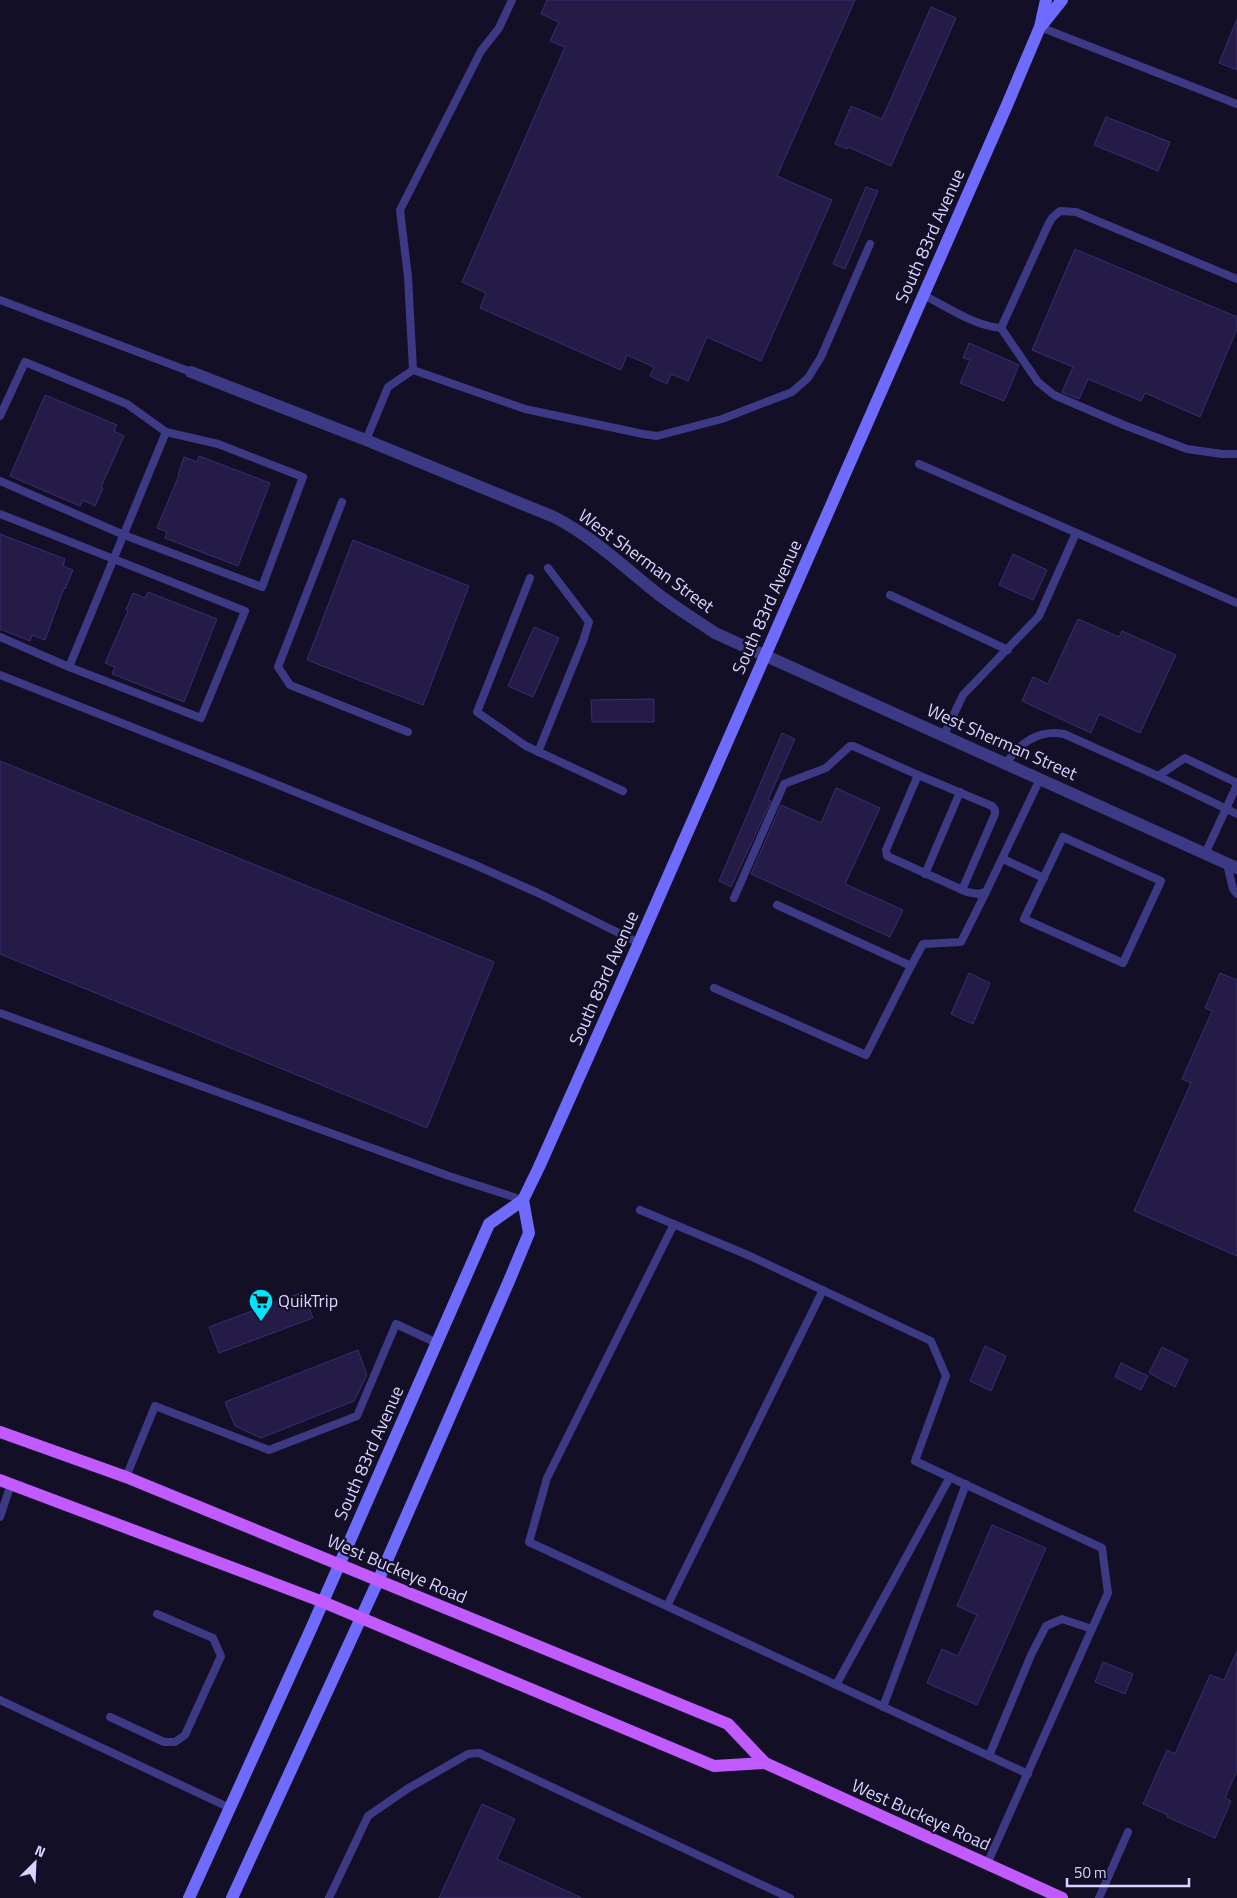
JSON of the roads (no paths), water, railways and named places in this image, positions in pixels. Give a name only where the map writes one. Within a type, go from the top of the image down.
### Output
[{"type":"main road","name":"South 83rd Avenue","points":[[189,1898],[323,1602],[489,1224],[522,1200],[539,1167],[1040,27],[1046,0]]},
{"type":"main road","name":"South 83rd Avenue","points":[[1040,27],[1062,0]]},
{"type":"main road","points":[[232,1898],[378,1581],[528,1233],[522,1200]]},
{"type":"main road","name":"West Buckeye Road","points":[[0,1432],[126,1477],[728,1724],[765,1763],[1062,1898]]},
{"type":"main road","name":"West Buckeye Road","points":[[6,1482],[323,1602],[714,1766],[765,1763]]},
{"type":"street","name":"West Sherman Street","points":[[191,372],[366,440],[554,517],[595,542],[659,595],[715,632],[1232,866]]},
{"type":"lane","points":[[413,370],[408,276],[400,210],[481,51],[499,28],[512,0]]},
{"type":"lane","points":[[1040,27],[1237,104]]},
{"type":"lane","points":[[1001,328],[1048,225],[1052,218],[1060,211],[1076,212],[1237,279]]},
{"type":"lane","points":[[413,370],[525,409],[643,434],[657,436],[722,419],[792,392],[808,378],[821,357],[870,244]]},
{"type":"lane","points":[[923,295],[977,322],[989,327],[1001,328]]},
{"type":"lane","points":[[0,300],[191,372]]},
{"type":"lane","points":[[1001,328],[1038,382],[1054,395],[1187,449],[1237,454]]},
{"type":"lane","points":[[0,416],[25,362],[127,404],[166,432],[218,444],[302,477],[262,587],[124,535],[0,481]]},
{"type":"lane","points":[[366,440],[388,387],[413,370]]},
{"type":"lane","points":[[69,667],[166,432]]},
{"type":"lane","points":[[919,464],[1237,603]]},
{"type":"lane","points":[[342,502],[278,667],[290,685],[408,732]]},
{"type":"lane","points":[[0,514],[245,611],[201,718],[69,667],[0,637]]},
{"type":"lane","points":[[944,735],[963,695],[1039,616],[1076,533]]},
{"type":"lane","points":[[538,752],[589,622],[548,568]]},
{"type":"lane","points":[[530,578],[477,712],[526,746],[623,791]]},
{"type":"lane","points":[[890,595],[1008,650]]},
{"type":"lane","points":[[0,675],[473,864],[538,893],[639,943]]},
{"type":"lane","points":[[1006,764],[1019,746],[1029,740],[1041,734],[1054,732],[1064,734],[1237,814]]},
{"type":"lane","points":[[734,898],[784,784],[826,768],[847,747],[853,746],[992,806],[995,814],[962,890]]},
{"type":"lane","points":[[1158,776],[1185,758],[1237,784],[1205,854]]},
{"type":"lane","points":[[918,775],[886,854],[890,858],[962,890],[978,894],[986,892]]},
{"type":"lane","points":[[714,988],[866,1055],[922,944],[961,942],[1003,859],[1040,779]]},
{"type":"lane","points":[[925,874],[960,792]]},
{"type":"lane","points":[[1063,837],[1161,881],[1123,963],[1024,919],[1044,878],[1063,837]]},
{"type":"lane","points":[[1003,859],[1044,878]]},
{"type":"lane","points":[[1232,866],[1233,889],[1237,894]]},
{"type":"lane","points":[[777,905],[911,966]]},
{"type":"lane","points":[[0,1013],[449,1176],[522,1200]]},
{"type":"lane","points":[[640,1210],[750,1256],[931,1341],[946,1376],[915,1461],[1102,1548],[1108,1592],[987,1864]]},
{"type":"lane","points":[[674,1224],[547,1478],[528,1542],[1028,1774]]},
{"type":"lane","points":[[667,1606],[823,1290]]},
{"type":"lane","points":[[126,1477],[155,1406],[269,1450],[357,1416],[396,1324],[437,1343]]},
{"type":"lane","points":[[836,1685],[950,1477]]},
{"type":"lane","points":[[0,1517],[6,1482]]},
{"type":"lane","points":[[883,1707],[966,1484]]},
{"type":"lane","points":[[110,1718],[164,1742],[175,1742],[185,1735],[221,1656],[213,1638],[157,1614]]},
{"type":"lane","points":[[989,1756],[1031,1655],[1046,1626],[1062,1619],[1092,1629]]},
{"type":"lane","points":[[0,1700],[230,1808]]},
{"type":"lane","points":[[328,1898],[368,1816],[407,1789],[468,1754],[479,1753],[790,1898]]},
{"type":"lane","points":[[1099,1898],[1128,1832]]},
{"type":"place","name":"QuikTrip","points":[[261,1322]]}]
